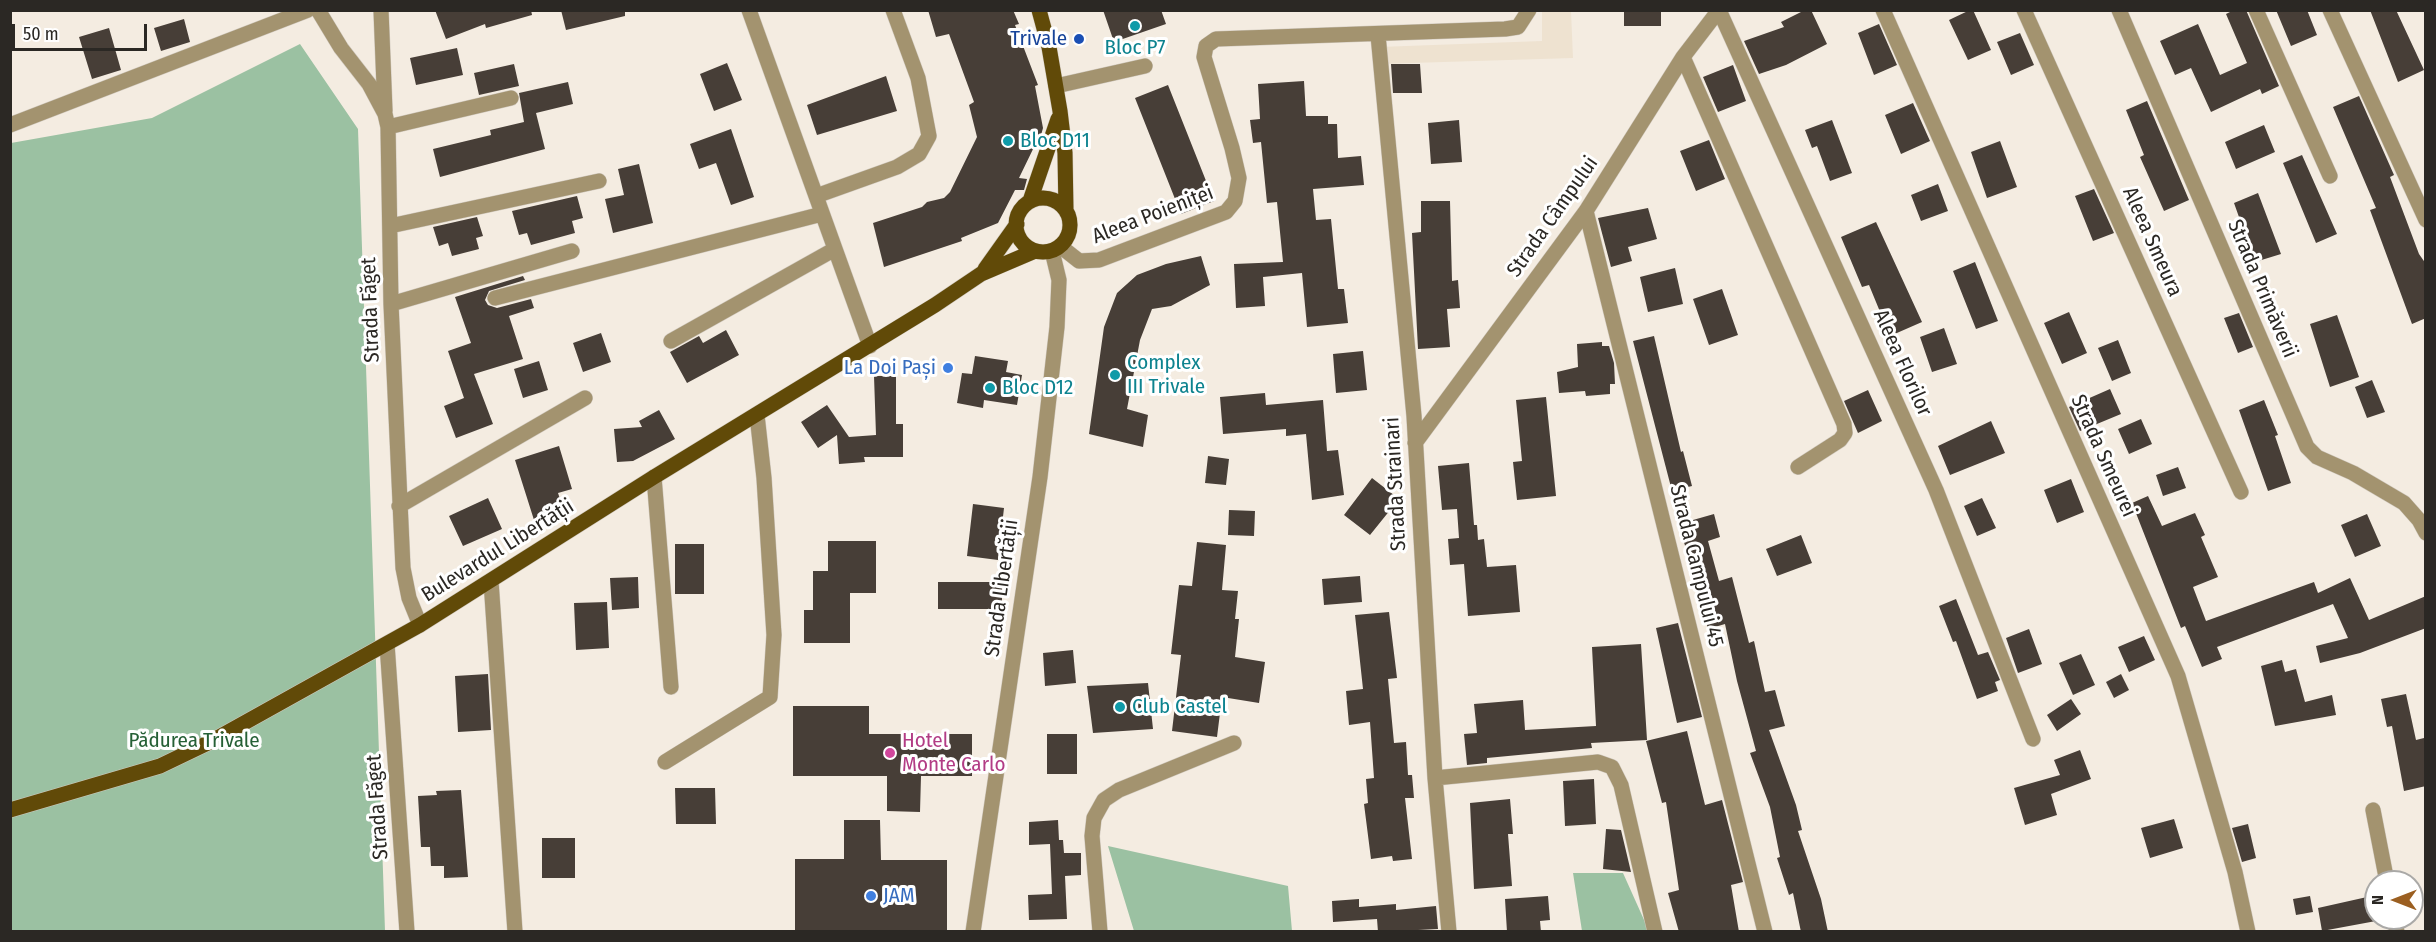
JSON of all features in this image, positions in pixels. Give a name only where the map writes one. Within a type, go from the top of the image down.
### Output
[{"type":"main road","points":[[1039,10],[1060,111],[1065,153],[1066,212],[1070,230],[1056,249],[1035,250],[1022,241],[1017,224],[1023,208],[1030,201],[1051,147],[1060,111]]},
{"type":"main road","points":[[1030,201],[1046,198],[1061,205],[1066,212]]},
{"type":"main road","name":"Bulevardul Libertății","points":[[981,274],[1017,224]]},
{"type":"main road","name":"Bulevardul Libertății","points":[[10,810],[160,766],[210,742],[420,625],[654,477],[870,346],[981,274],[1035,250]]},
{"type":"street","points":[[10,125],[308,10]]},
{"type":"street","name":"Strada Făget","points":[[318,10],[341,48],[369,84],[386,120],[391,304],[403,568],[409,598],[420,625]]},
{"type":"street","points":[[749,10],[870,346]]},
{"type":"street","points":[[816,196],[897,166],[919,154],[930,136],[928,117],[918,78],[893,10]]},
{"type":"street","name":"Aleea Poieniței","points":[[1056,249],[1079,261],[1099,260],[1226,212],[1236,201],[1239,178],[1204,57],[1206,46],[1216,39],[1378,35],[1518,27],[1529,10]]},
{"type":"street","name":"Strada Câmpului","points":[[1415,443],[1586,211],[1683,57],[1719,10]]},
{"type":"street","name":"Aleea Florilor","points":[[1719,10],[1936,490],[2033,739]]},
{"type":"street","name":"Strada Smeurei","points":[[1883,10],[2178,676],[2235,872],[2247,932]]},
{"type":"street","name":"Aleea Smeura","points":[[2024,10],[2241,492]]},
{"type":"street","name":"Strada Primăverii","points":[[2119,10],[2307,447],[2317,457],[2354,473],[2404,503],[2419,520],[2426,533]]},
{"type":"street","points":[[2256,10],[2330,176]]},
{"type":"street","points":[[2330,10],[2426,220]]},
{"type":"street","points":[[384,12],[386,120],[512,98]]},
{"type":"street","name":"Strada Strainari","points":[[1378,35],[1400,250],[1415,443],[1435,777],[1449,932]]},
{"type":"street","points":[[1683,57],[1844,424],[1845,433],[1840,440],[1798,467]]},
{"type":"street","points":[[1056,86],[1145,66]]},
{"type":"street","points":[[390,226],[599,181]]},
{"type":"street","name":"Strada Campului 45","points":[[1586,211],[1765,932]]},
{"type":"street","points":[[495,298],[822,214]]},
{"type":"street","points":[[671,341],[835,249]]},
{"type":"street","name":"Strada Libertății","points":[[973,932],[1038,489],[1055,350],[1059,280],[1056,249]]},
{"type":"street","points":[[391,304],[572,251]]},
{"type":"street","points":[[399,506],[585,398]]},
{"type":"street","points":[[665,762],[770,697],[774,635],[764,478],[757,415]]},
{"type":"street","points":[[654,477],[671,687]]},
{"type":"street","points":[[491,581],[515,932]]},
{"type":"street","name":"Strada Făget","points":[[387,644],[407,932]]},
{"type":"street","points":[[1100,932],[1092,837],[1094,818],[1104,800],[1119,790],[1234,743]]},
{"type":"street","points":[[1435,777],[1598,762],[1612,767],[1621,785],[1655,932]]},
{"type":"street","points":[[2373,810],[2385,870]]},
{"type":"shaded area","points":[[1542,11],[1571,11],[1573,58],[1379,64],[1379,47],[1542,41]]},
{"type":"green space","name":"Pădurea Trivale","points":[[300,44],[358,129],[385,931],[11,932],[11,143],[152,118]]},
{"type":"green space","points":[[1108,846],[1288,886],[1292,931],[1134,931]]},
{"type":"green space","points":[[1573,873],[1623,873],[1649,931],[1582,931]]},
{"type":"building","points":[[435,10],[531,10],[532,15],[486,28],[485,24],[446,39]]},
{"type":"building","points":[[561,10],[625,10],[625,16],[566,30]]},
{"type":"building","name":"Bloc D11","points":[[928,10],[1013,10],[1019,24],[1015,25],[1038,85],[1035,86],[1043,128],[1038,146],[1035,145],[1019,178],[1027,179],[1024,190],[1015,190],[998,223],[961,238],[962,241],[884,267],[873,223],[922,207],[927,202],[944,198],[950,192],[977,137],[969,105],[974,102],[949,34],[936,37]]},
{"type":"building","name":"Bloc P7","points":[[1103,10],[1161,10],[1166,24],[1114,42]]},
{"type":"building","points":[[1624,10],[1661,10],[1661,26],[1624,26]]},
{"type":"building","points":[[1805,10],[1811,10],[1827,44],[1786,65],[1759,74],[1744,41],[1784,27],[1781,22]]},
{"type":"building","points":[[1973,10],[1991,50],[1968,60],[1949,20]]},
{"type":"building","points":[[2234,10],[2246,10],[2279,86],[2262,94],[2260,89],[2211,112],[2191,68],[2175,75],[2160,41],[2198,24],[2220,75],[2247,63],[2226,14]]},
{"type":"building","points":[[2276,10],[2307,10],[2317,35],[2291,46]]},
{"type":"building","points":[[2370,10],[2396,10],[2424,70],[2398,82]]},
{"type":"building","points":[[184,19],[190,42],[161,51],[154,28]]},
{"type":"building","points":[[1879,24],[1897,65],[1874,75],[1858,33]]},
{"type":"building","points":[[109,28],[121,70],[92,79],[79,37]]},
{"type":"building","points":[[2020,33],[2034,65],[2011,75],[1997,42]]},
{"type":"building","points":[[457,48],[463,75],[416,85],[410,58]]},
{"type":"building","points":[[727,63],[742,100],[714,111],[700,74]]},
{"type":"building","points":[[514,64],[519,86],[479,95],[474,73]]},
{"type":"building","points":[[1391,64],[1420,64],[1422,93],[1393,93]]},
{"type":"building","points":[[1733,65],[1746,101],[1718,112],[1703,77]]},
{"type":"building","points":[[886,76],[897,111],[817,135],[807,105]]},
{"type":"building","points":[[1304,81],[1306,116],[1328,116],[1328,124],[1337,124],[1338,158],[1361,156],[1364,185],[1313,189],[1316,220],[1331,219],[1338,289],[1344,289],[1348,323],[1307,327],[1302,273],[1263,277],[1265,306],[1236,308],[1234,264],[1283,262],[1277,202],[1267,203],[1261,142],[1253,143],[1250,120],[1260,119],[1258,84]]},
{"type":"building","points":[[568,82],[573,104],[536,113],[545,149],[440,177],[433,149],[491,135],[490,130],[524,122],[519,93]]},
{"type":"building","points":[[1168,85],[1214,201],[1181,214],[1135,98]]},
{"type":"building","points":[[2359,96],[2394,175],[2390,177],[2419,254],[2426,264],[2426,318],[2412,324],[2370,210],[2376,208],[2333,107]]},
{"type":"building","points":[[2147,101],[2189,200],[2164,211],[2140,157],[2144,155],[2126,110]]},
{"type":"building","points":[[1913,103],[1930,141],[1901,154],[1885,115]]},
{"type":"building","points":[[1459,120],[1462,162],[1431,164],[1428,123]]},
{"type":"building","points":[[1832,120],[1852,173],[1830,181],[1817,146],[1812,148],[1805,130]]},
{"type":"building","points":[[2264,125],[2275,152],[2236,169],[2225,142]]},
{"type":"building","points":[[731,129],[754,197],[731,205],[716,163],[699,169],[690,144]]},
{"type":"building","points":[[1709,140],[1725,179],[1696,191],[1680,151]]},
{"type":"building","points":[[2000,141],[2017,187],[1987,198],[1971,152]]},
{"type":"building","points":[[2302,155],[2337,234],[2316,243],[2283,163]]},
{"type":"building","points":[[639,164],[653,223],[613,233],[605,199],[624,195],[618,169]]},
{"type":"building","points":[[1938,184],[1948,211],[1921,221],[1911,195]]},
{"type":"building","points":[[2094,189],[2114,233],[2093,241],[2075,196]]},
{"type":"building","points":[[2258,193],[2281,254],[2255,262],[2234,203]]},
{"type":"building","points":[[577,196],[583,218],[572,221],[575,233],[531,245],[527,233],[519,235],[512,211]]},
{"type":"building","points":[[1421,201],[1450,201],[1452,281],[1458,280],[1460,308],[1447,309],[1450,347],[1418,349],[1412,233],[1421,232]]},
{"type":"building","points":[[1648,208],[1657,239],[1628,247],[1632,261],[1611,267],[1598,218]]},
{"type":"building","points":[[477,217],[483,236],[476,238],[479,249],[452,256],[448,243],[439,246],[433,227]]},
{"type":"building","points":[[1876,222],[1922,322],[1890,336],[1869,285],[1862,287],[1841,237]]},
{"type":"building","name":"Complex III Trivale","points":[[1201,256],[1210,285],[1171,306],[1152,309],[1140,340],[1127,409],[1148,415],[1143,447],[1089,434],[1104,327],[1117,293],[1137,275],[1166,264]]},
{"type":"building","points":[[1975,262],[1998,321],[1976,329],[1953,271]]},
{"type":"building","points":[[1675,268],[1683,304],[1648,312],[1640,277]]},
{"type":"building","points":[[523,276],[525,280],[489,291],[485,300],[488,305],[497,308],[531,299],[534,308],[509,316],[523,359],[474,374],[493,424],[456,438],[444,406],[464,398],[448,351],[471,343],[455,297]]},
{"type":"building","points":[[1722,289],[1738,335],[1709,345],[1693,299]]},
{"type":"building","points":[[2069,312],[2087,353],[2062,364],[2044,323]]},
{"type":"building","points":[[2239,313],[2253,347],[2238,353],[2224,318]]},
{"type":"building","points":[[2337,315],[2359,377],[2330,387],[2310,324]]},
{"type":"building","points":[[1944,328],[1957,364],[1932,372],[1920,337]]},
{"type":"building","points":[[726,330],[739,355],[687,383],[670,352],[699,336],[703,343]]},
{"type":"building","points":[[601,333],[611,362],[583,372],[573,343]]},
{"type":"building","points":[[1654,336],[1681,452],[1683,451],[1692,486],[1672,491],[1633,341]]},
{"type":"building","points":[[2118,340],[2131,373],[2112,381],[2098,348]]},
{"type":"building","points":[[1602,342],[1602,346],[1609,346],[1614,363],[1615,384],[1610,384],[1610,394],[1586,396],[1585,391],[1559,393],[1557,372],[1578,367],[1577,344]]},
{"type":"building","points":[[1363,351],[1367,390],[1336,393],[1333,354]]},
{"type":"building","name":"Bloc D12","points":[[975,356],[1008,361],[1006,372],[1022,375],[1017,405],[984,400],[983,408],[957,403],[962,373],[972,374]]},
{"type":"building","points":[[539,361],[548,390],[523,398],[514,369]]},
{"type":"building","points":[[874,376],[896,376],[896,424],[903,424],[903,457],[864,457],[865,462],[839,464],[837,435],[818,448],[801,422],[827,405],[849,437],[876,435]]},
{"type":"building","points":[[2372,380],[2385,412],[2367,418],[2355,387]]},
{"type":"building","points":[[2110,389],[2121,414],[2080,431],[2069,407]]},
{"type":"building","points":[[1868,390],[1882,421],[1858,433],[1844,401]]},
{"type":"building","points":[[1265,393],[1266,405],[1323,400],[1327,451],[1338,450],[1344,495],[1312,500],[1306,434],[1286,436],[1286,429],[1223,434],[1220,397]]},
{"type":"building","points":[[1546,397],[1556,496],[1517,500],[1513,462],[1522,461],[1516,400]]},
{"type":"building","points":[[2264,400],[2278,435],[2275,436],[2291,483],[2268,491],[2239,410]]},
{"type":"building","points":[[659,410],[675,439],[633,461],[617,462],[614,429],[642,427],[639,421]]},
{"type":"building","points":[[2141,419],[2152,444],[2129,454],[2118,429]]},
{"type":"building","points":[[1991,421],[2005,453],[1950,475],[1938,446]]},
{"type":"building","points":[[559,446],[572,489],[558,493],[561,502],[552,505],[555,514],[534,520],[515,460]]},
{"type":"building","points":[[1208,456],[1229,459],[1226,485],[1205,483]]},
{"type":"building","points":[[1469,463],[1474,525],[1477,525],[1478,540],[1484,539],[1487,567],[1516,565],[1520,612],[1468,616],[1464,564],[1450,565],[1448,539],[1459,538],[1457,509],[1442,510],[1438,466]]},
{"type":"building","points":[[2178,467],[2186,488],[2163,496],[2156,475]]},
{"type":"building","points":[[1372,478],[1399,499],[1370,535],[1344,515]]},
{"type":"building","points":[[2071,479],[2084,512],[2057,523],[2044,490]]},
{"type":"building","points":[[2148,496],[2162,526],[2195,513],[2205,535],[2201,537],[2218,577],[2193,587],[2206,621],[2314,582],[2318,593],[2350,578],[2369,620],[2426,596],[2426,628],[2360,653],[2320,663],[2316,646],[2348,638],[2333,604],[2217,647],[2222,659],[2202,667],[2185,626],[2181,628],[2132,503]]},
{"type":"building","points":[[488,498],[502,529],[463,546],[449,516]]},
{"type":"building","points":[[1982,498],[1996,528],[1977,536],[1964,506]]},
{"type":"building","points":[[973,504],[1004,508],[998,560],[967,556]]},
{"type":"building","points":[[1229,510],[1255,511],[1254,536],[1228,535]]},
{"type":"building","points":[[1714,514],[1720,537],[1708,541],[1719,581],[1732,577],[1749,643],[1754,641],[1765,692],[1775,690],[1785,726],[1769,730],[1796,805],[1802,830],[1798,831],[1821,899],[1828,932],[1801,932],[1793,893],[1789,895],[1777,858],[1780,857],[1770,807],[1750,753],[1756,751],[1737,681],[1725,624],[1708,629],[1679,524]]},
{"type":"building","points":[[2367,514],[2381,546],[2355,557],[2341,525]]},
{"type":"building","points":[[1801,535],[1812,563],[1777,576],[1766,549]]},
{"type":"building","points":[[828,541],[876,541],[876,593],[850,593],[850,643],[804,643],[804,610],[813,610],[813,571],[828,571]]},
{"type":"building","points":[[1197,542],[1226,545],[1222,590],[1238,591],[1235,619],[1239,619],[1235,657],[1265,662],[1259,703],[1222,697],[1217,737],[1172,731],[1181,655],[1171,654],[1179,585],[1192,586]]},
{"type":"building","points":[[675,544],[704,544],[704,594],[675,594]]},
{"type":"building","points":[[1360,576],[1362,602],[1324,605],[1322,579]]},
{"type":"building","points":[[638,577],[639,608],[612,610],[610,578]]},
{"type":"building","points":[[938,582],[1002,582],[1002,609],[938,609]]},
{"type":"building","points":[[1956,599],[1978,655],[1988,652],[2000,680],[1995,682],[1998,691],[1977,699],[1956,641],[1953,642],[1939,606]]},
{"type":"building","points":[[607,602],[609,648],[576,650],[574,603]]},
{"type":"building","points":[[1389,612],[1397,678],[1388,679],[1394,743],[1406,742],[1408,775],[1412,775],[1414,798],[1405,798],[1412,859],[1393,861],[1392,856],[1371,859],[1364,804],[1368,803],[1366,779],[1374,778],[1370,722],[1349,725],[1346,691],[1363,689],[1355,615]]},
{"type":"building","points":[[1678,623],[1702,717],[1677,723],[1656,628]]},
{"type":"building","points":[[2029,629],[2042,664],[2018,673],[2006,638]]},
{"type":"building","points":[[2144,636],[2155,660],[2129,672],[2118,647]]},
{"type":"building","points":[[1641,644],[1647,740],[1591,743],[1592,748],[1487,758],[1487,763],[1467,765],[1464,734],[1477,733],[1474,704],[1523,700],[1525,730],[1596,726],[1592,647]]},
{"type":"building","points":[[1073,650],[1076,683],[1045,686],[1043,653]]},
{"type":"building","points":[[2081,654],[2095,685],[2073,695],[2059,663]]},
{"type":"building","points":[[2282,660],[2285,672],[2296,669],[2305,702],[2332,695],[2336,715],[2275,726],[2261,666]]},
{"type":"building","points":[[488,674],[491,730],[458,732],[455,676]]},
{"type":"building","points":[[2121,674],[2129,690],[2114,698],[2106,682]]},
{"type":"building","name":"Club Castel","points":[[1148,683],[1153,729],[1093,733],[1087,686]]},
{"type":"building","points":[[2406,694],[2416,740],[2424,738],[2426,786],[2404,791],[2392,726],[2387,727],[2381,699]]},
{"type":"building","points":[[2071,699],[2081,714],[2057,731],[2047,715]]},
{"type":"building","points":[[793,706],[869,706],[869,734],[972,734],[972,776],[921,776],[920,812],[887,811],[887,776],[793,776]]},
{"type":"building","points":[[1687,731],[1705,805],[1722,800],[1743,882],[1731,885],[1739,932],[1679,932],[1668,893],[1679,890],[1666,802],[1662,803],[1646,741]]},
{"type":"building","points":[[1047,734],[1077,734],[1077,774],[1047,774]]},
{"type":"building","points":[[2080,750],[2091,779],[2051,794],[2057,815],[2025,825],[2014,788],[2060,775],[2054,760]]},
{"type":"building","points":[[1594,779],[1596,824],[1565,826],[1563,781]]},
{"type":"building","points":[[675,788],[715,788],[716,824],[676,824]]},
{"type":"building","points":[[461,790],[468,877],[444,878],[444,866],[431,866],[430,847],[421,847],[418,796],[437,795],[436,791]]},
{"type":"building","points":[[1510,799],[1513,834],[1508,834],[1512,886],[1474,889],[1470,803]]},
{"type":"building","points":[[2174,819],[2183,848],[2150,858],[2141,828]]},
{"type":"building","name":"JAM","points":[[844,820],[880,820],[881,860],[947,860],[947,932],[795,932],[795,859],[844,859]]},
{"type":"building","points":[[1058,820],[1059,840],[1063,840],[1064,853],[1081,853],[1081,875],[1065,876],[1067,919],[1029,920],[1028,895],[1052,894],[1050,844],[1029,845],[1029,822]]},
{"type":"building","points":[[2248,824],[2256,858],[2242,862],[2232,828]]},
{"type":"building","points":[[1606,829],[1621,830],[1631,872],[1603,869]]},
{"type":"building","points":[[542,838],[575,838],[575,878],[542,878]]},
{"type":"building","points":[[1548,896],[1550,920],[1540,921],[1541,932],[1507,932],[1505,899]]},
{"type":"building","points":[[2310,896],[2313,912],[2296,915],[2293,899]]},
{"type":"building","points":[[2364,898],[2364,923],[2322,931],[2318,908]]},
{"type":"building","points":[[1359,899],[1359,907],[1396,904],[1396,910],[1436,906],[1438,929],[1378,932],[1377,919],[1333,922],[1332,901]]},
{"type":"place","name":"Bloc P7","points":[[1135,26]]},
{"type":"place","name":"Trivale","points":[[1079,39]]},
{"type":"place","name":"Bloc D11","points":[[1008,141]]},
{"type":"place","name":"La Doi Pași","points":[[948,368]]},
{"type":"place","name":"Complex III Trivale","points":[[1115,375]]},
{"type":"place","name":"Bloc D12","points":[[990,388]]},
{"type":"place","name":"Club Castel","points":[[1120,707]]},
{"type":"place","name":"Hotel Monte Carlo","points":[[890,753]]},
{"type":"place","name":"JAM","points":[[871,896]]}]
